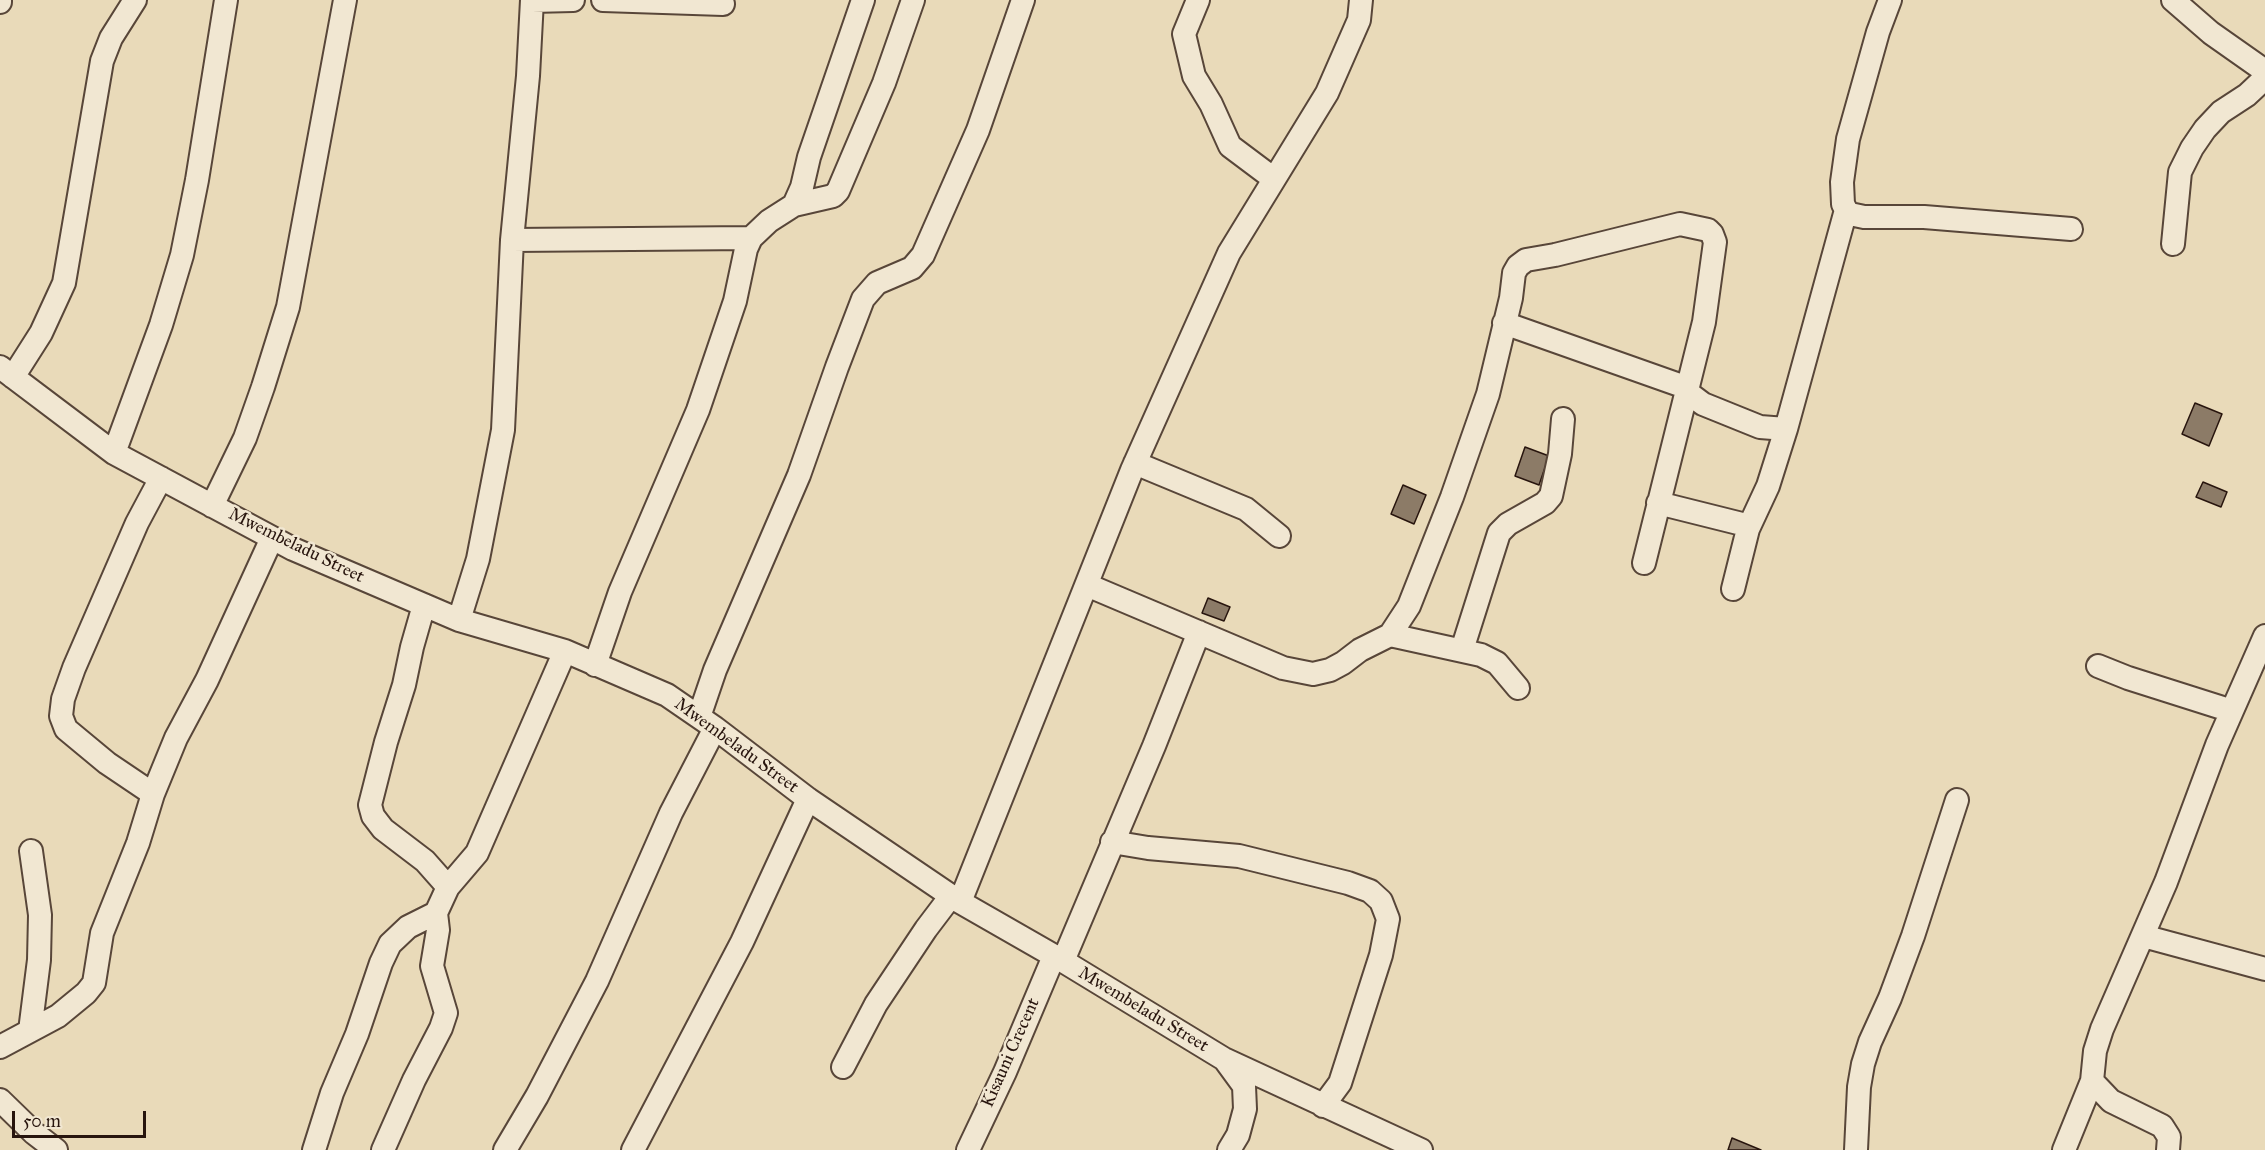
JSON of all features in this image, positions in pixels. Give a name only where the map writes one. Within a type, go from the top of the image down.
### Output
[{"type":"street","points":[[6,372],[41,333],[64,283],[102,61],[111,38],[135,0]]},
{"type":"street","points":[[114,453],[161,325],[182,255],[197,180],[226,0]]},
{"type":"street","points":[[212,506],[245,438],[288,307],[345,0]]},
{"type":"street","points":[[459,620],[478,559],[503,430],[512,240],[528,76],[532,0],[573,0]]},
{"type":"street","points":[[603,0],[723,4]]},
{"type":"street","points":[[794,205],[802,187],[809,157],[863,0]]},
{"type":"street","points":[[595,665],[620,592],[698,411],[735,301],[746,249],[751,238],[769,221],[794,205],[833,196],[838,191],[884,83],[913,0]]},
{"type":"street","points":[[505,1150],[537,1096],[597,981],[671,813],[707,723],[715,670],[799,475],[863,300],[877,283],[912,268],[923,255],[978,130],[1023,0]]},
{"type":"street","points":[[1197,0],[1184,34],[1194,76],[1211,104],[1230,146],[1274,179]]},
{"type":"street","points":[[843,1067],[876,1004],[926,929],[955,899],[1087,585],[1135,463],[1230,252],[1327,93],[1359,20],[1361,0]]},
{"type":"street","points":[[1890,0],[1878,32],[1848,139],[1842,182],[1843,204],[1846,210],[1850,214],[1864,217],[1924,217],[2071,229]]},
{"type":"street","points":[[2173,0],[2211,33],[2265,71]]},
{"type":"street","points":[[2173,244],[2180,172],[2192,148],[2221,112],[2247,95],[2265,78]]},
{"type":"street","points":[[1733,589],[1748,529],[1768,486],[1786,429],[1846,210]]},
{"type":"street","points":[[1087,585],[1283,668],[1313,674],[1330,670],[1360,650],[1390,635],[1409,606],[1452,497],[1488,394],[1514,273],[1518,266],[1526,260],[1680,224],[1708,230],[1715,242],[1704,322],[1644,563]]},
{"type":"street","points":[[512,240],[751,238]]},
{"type":"street","points":[[1504,323],[1688,390],[1703,404],[1760,427],[1786,429]]},
{"type":"street","name":"Mwembeladu Street","points":[[6,372],[114,453],[293,549],[459,620],[565,651],[667,695],[808,799],[955,899],[1224,1059],[1421,1150]]},
{"type":"street","points":[[1462,650],[1499,533],[1508,524],[1545,503],[1551,496],[1560,454],[1563,419]]},
{"type":"street","points":[[1135,463],[1246,509],[1279,536]]},
{"type":"street","points":[[153,794],[107,763],[66,729],[61,716],[63,699],[74,668],[137,523],[161,478]]},
{"type":"street","points":[[1658,503],[1730,520],[1748,529]]},
{"type":"street","points":[[0,1047],[58,1016],[86,993],[94,983],[102,933],[138,843],[153,794],[176,738],[207,680],[272,538]]},
{"type":"street","points":[[424,605],[370,805],[373,816],[382,829],[425,861],[448,887]]},
{"type":"street","name":"Kisauni Crecent","points":[[968,1150],[1112,842],[1154,746],[1199,632]]},
{"type":"street","points":[[1390,635],[1480,655],[1497,663],[1518,688]]},
{"type":"street","points":[[2064,1150],[2092,1081],[2095,1051],[2102,1029],[2166,882],[2217,745],[2265,636]]},
{"type":"street","points":[[383,1150],[414,1080],[441,1028],[446,1012],[432,966],[438,930],[436,913],[448,887],[477,853],[565,651]]},
{"type":"street","points":[[2098,666],[2137,681],[2232,711]]},
{"type":"street","points":[[633,1150],[742,942],[808,799]]},
{"type":"street","points":[[1856,1150],[1859,1087],[1863,1064],[1913,936],[1956,800]]},
{"type":"street","points":[[1112,842],[1148,848],[1239,856],[1348,884],[1370,891],[1381,901],[1388,919],[1382,955],[1340,1083],[1323,1106]]},
{"type":"street","points":[[30,1031],[39,960],[40,915],[31,851]]},
{"type":"street","points":[[314,1150],[332,1093],[357,1034],[381,963],[390,944],[408,927],[436,913]]},
{"type":"street","points":[[2143,936],[2265,969]]},
{"type":"street","points":[[1224,1059],[1244,1086],[1245,1109],[1238,1136],[1229,1150]]},
{"type":"street","points":[[2092,1081],[2111,1101],[2162,1126],[2169,1137],[2168,1150]]},
{"type":"street","points":[[0,1100],[34,1133],[56,1150]]},
{"type":"building","points":[[2195,403],[2222,414],[2209,446],[2182,434]]},
{"type":"building","points":[[1525,447],[1549,456],[1539,485],[1515,476]]},
{"type":"building","points":[[2203,482],[2227,492],[2221,507],[2196,497]]},
{"type":"building","points":[[1403,485],[1426,495],[1414,524],[1391,514]]},
{"type":"building","points":[[1208,598],[1230,607],[1224,621],[1202,613]]},
{"type":"building","points":[[1732,1138],[1761,1150],[1728,1150]]}]
